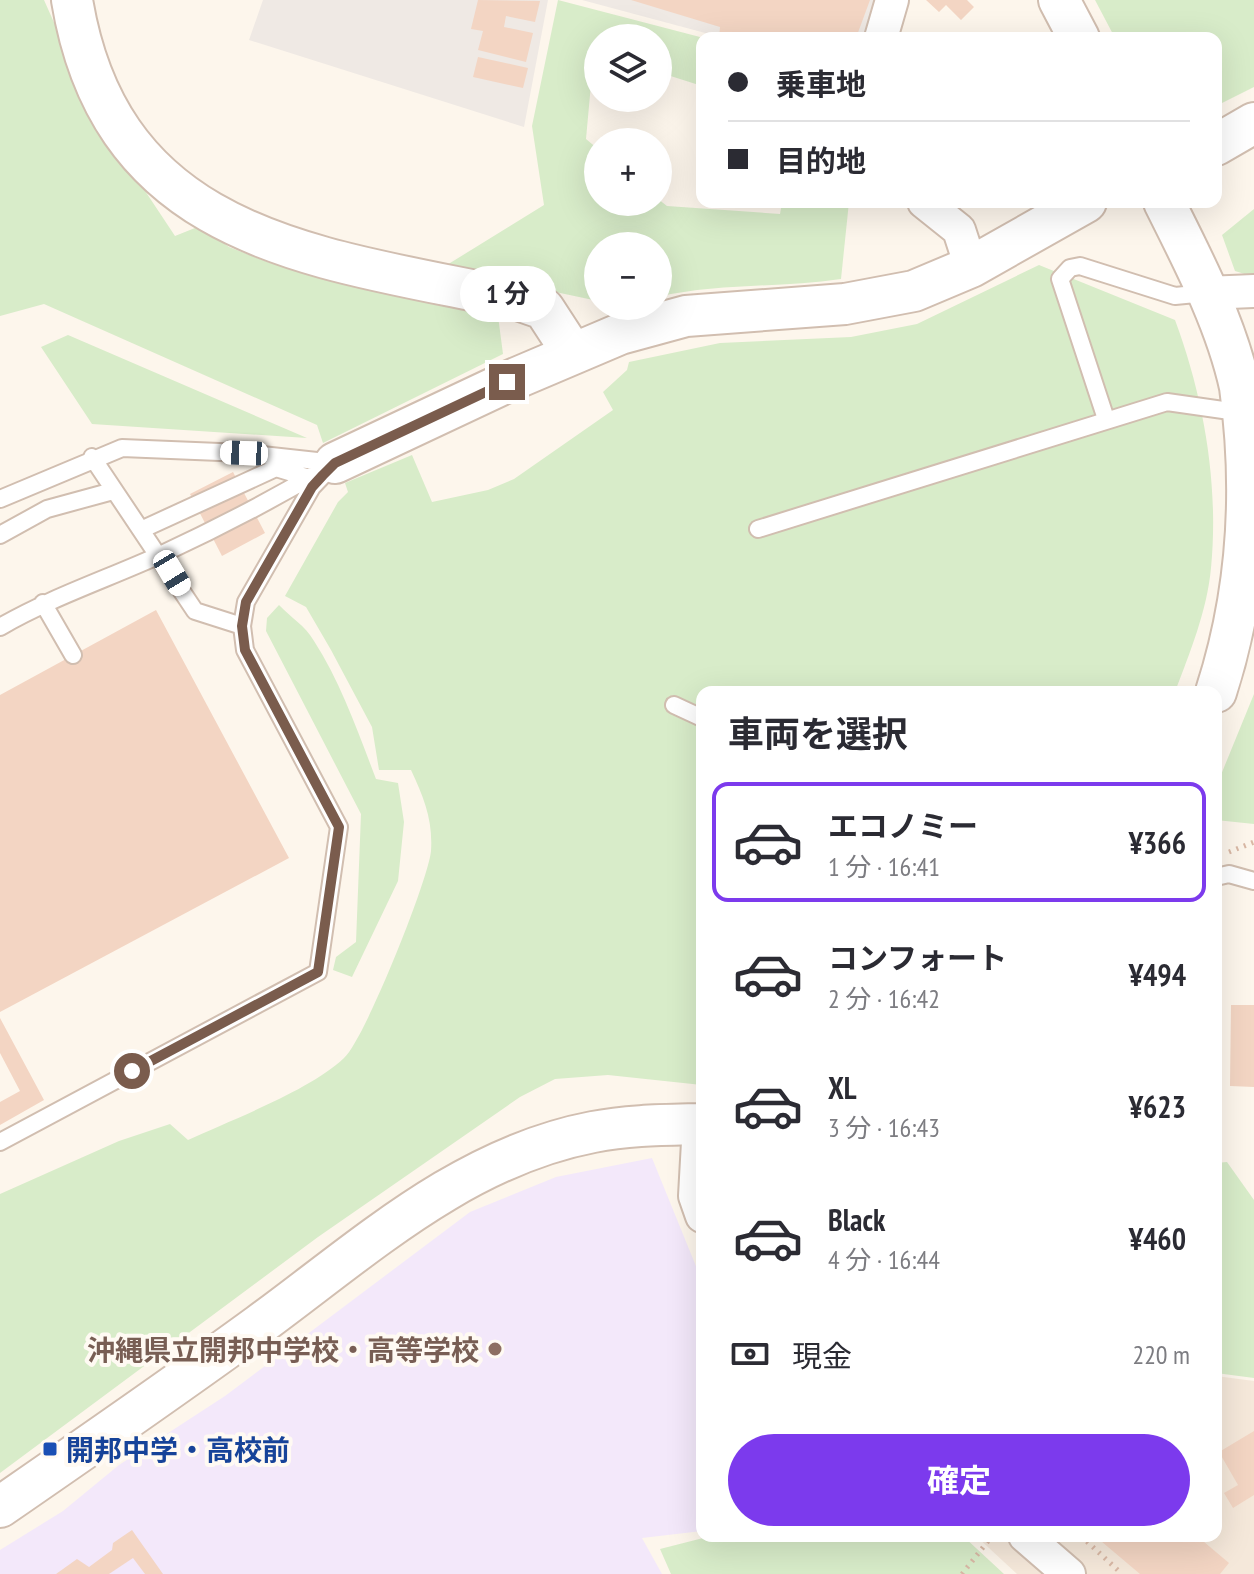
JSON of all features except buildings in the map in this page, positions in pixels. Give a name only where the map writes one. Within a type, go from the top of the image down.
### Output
[{"type":"street","points":[[72,0],[86,57],[118,124],[146,160],[204,209],[252,236],[292,251],[515,299],[544,309],[572,352]]},
{"type":"street","points":[[883,32],[892,0]]},
{"type":"street","points":[[1059,0],[1076,32]]},
{"type":"street","points":[[1222,142],[1254,123]]},
{"type":"street","points":[[932,208],[959,230],[971,267]]},
{"type":"street","points":[[322,471],[572,352],[620,334],[686,316],[845,304],[914,291],[971,267],[1075,208]]},
{"type":"street","points":[[1167,208],[1230,353],[1245,413],[1251,482],[1248,558],[1243,603],[1218,686]]},
{"type":"street","points":[[1206,293],[1254,291]]},
{"type":"street","points":[[0,1507],[260,1324],[391,1225],[454,1184],[497,1163],[591,1133],[636,1125],[696,1124]]},
{"type":"street","points":[[1032,1542],[1069,1574]]},
{"type":"lane","points":[[1106,419],[1060,279],[1070,268],[1080,266],[1175,296],[1206,293]]},
{"type":"lane","points":[[758,529],[1167,402],[1245,413]]},
{"type":"lane","points":[[0,499],[92,457],[122,448],[244,453],[322,471]]},
{"type":"lane","points":[[92,457],[195,611],[242,626]]},
{"type":"lane","points":[[143,529],[276,468],[322,471]]},
{"type":"lane","points":[[0,627],[43,603],[160,555],[322,471]]},
{"type":"lane","points":[[0,1142],[318,972],[339,827],[245,650],[242,626],[246,602],[322,471]]},
{"type":"lane","points":[[0,535],[47,509],[113,491]]},
{"type":"lane","points":[[43,603],[73,655]]},
{"type":"lane","points":[[674,705],[696,715]]},
{"type":"lane","points":[[1222,876],[1229,874],[1254,881]]},
{"type":"path","points":[[1222,853],[1254,842]]},
{"type":"path","points":[[962,1574],[987,1542]]},
{"type":"path","points":[[1087,1542],[1122,1574]]},
{"type":"shaded area","points":[[263,0],[548,0],[524,127],[249,40]]},
{"type":"shaded area","points":[[582,0],[877,0],[865,32],[702,32]]},
{"type":"shaded area","name":"沖縄県立開邦中学校・高等学校","points":[[652,1158],[696,1266],[696,1532],[642,1538],[662,1574],[0,1574],[0,1550],[63,1511],[119,1465],[225,1396],[470,1212],[556,1177]]},
{"type":"shaded area","points":[[1222,1377],[1254,1381],[1254,1574],[1017,1574],[982,1542],[1222,1542]]},
{"type":"green space","points":[[0,0],[44,0],[96,117],[175,236],[200,226],[229,247],[270,263],[498,316],[503,354],[323,443],[317,425],[44,304],[0,316]]},
{"type":"green space","points":[[558,0],[650,24],[584,24],[584,112],[588,112],[587,128],[584,128],[584,216],[672,216],[672,206],[780,214],[781,208],[848,208],[841,279],[672,294],[672,232],[584,232],[584,298],[442,268],[544,205],[532,126]]},
{"type":"green space","points":[[1095,0],[1254,0],[1254,87],[1222,103],[1222,32],[1112,32]]},
{"type":"green space","points":[[672,30],[696,36],[696,84],[672,76]]},
{"type":"green space","points":[[1254,209],[1254,277],[1235,271],[1222,235]]},
{"type":"green space","points":[[1039,265],[1175,320],[1201,411],[1213,505],[1211,568],[1206,600],[1177,686],[696,686],[696,1084],[608,1075],[555,1079],[520,1097],[318,1237],[0,1473],[0,1194],[119,1141],[170,1124],[188,1140],[270,1104],[329,1070],[344,1058],[366,1022],[419,893],[431,851],[431,829],[416,780],[411,770],[379,770],[372,727],[331,650],[306,607],[285,596],[338,502],[348,492],[345,483],[412,455],[432,502],[488,490],[514,479],[613,410],[603,392],[627,370],[629,362],[720,343],[851,337],[917,324]]},
{"type":"green space","points":[[68,335],[307,438],[92,424],[41,347]]},
{"type":"green space","points":[[279,605],[306,630],[324,657],[376,779],[398,783],[404,822],[398,881],[352,977],[333,970],[336,957],[356,942],[361,814],[266,631],[267,618]]},
{"type":"green space","points":[[1254,694],[1254,824],[1222,821],[1222,772]]},
{"type":"green space","points":[[1222,1162],[1227,1162],[1254,1200],[1254,1378],[1222,1374]]},
{"type":"green space","points":[[696,1540],[969,1542],[1004,1574],[671,1574],[660,1549]]},
{"type":"place","name":"沖縄県立開邦中学校・高等学校","points":[[495,1349]]},
{"type":"place","name":"開邦中学・高校前","points":[[50,1449]]},
{"type":"route","points":[[132,1071],[318,972],[339,827],[245,650],[242,626],[246,602],[312,487],[335,463],[507,382]]}]
